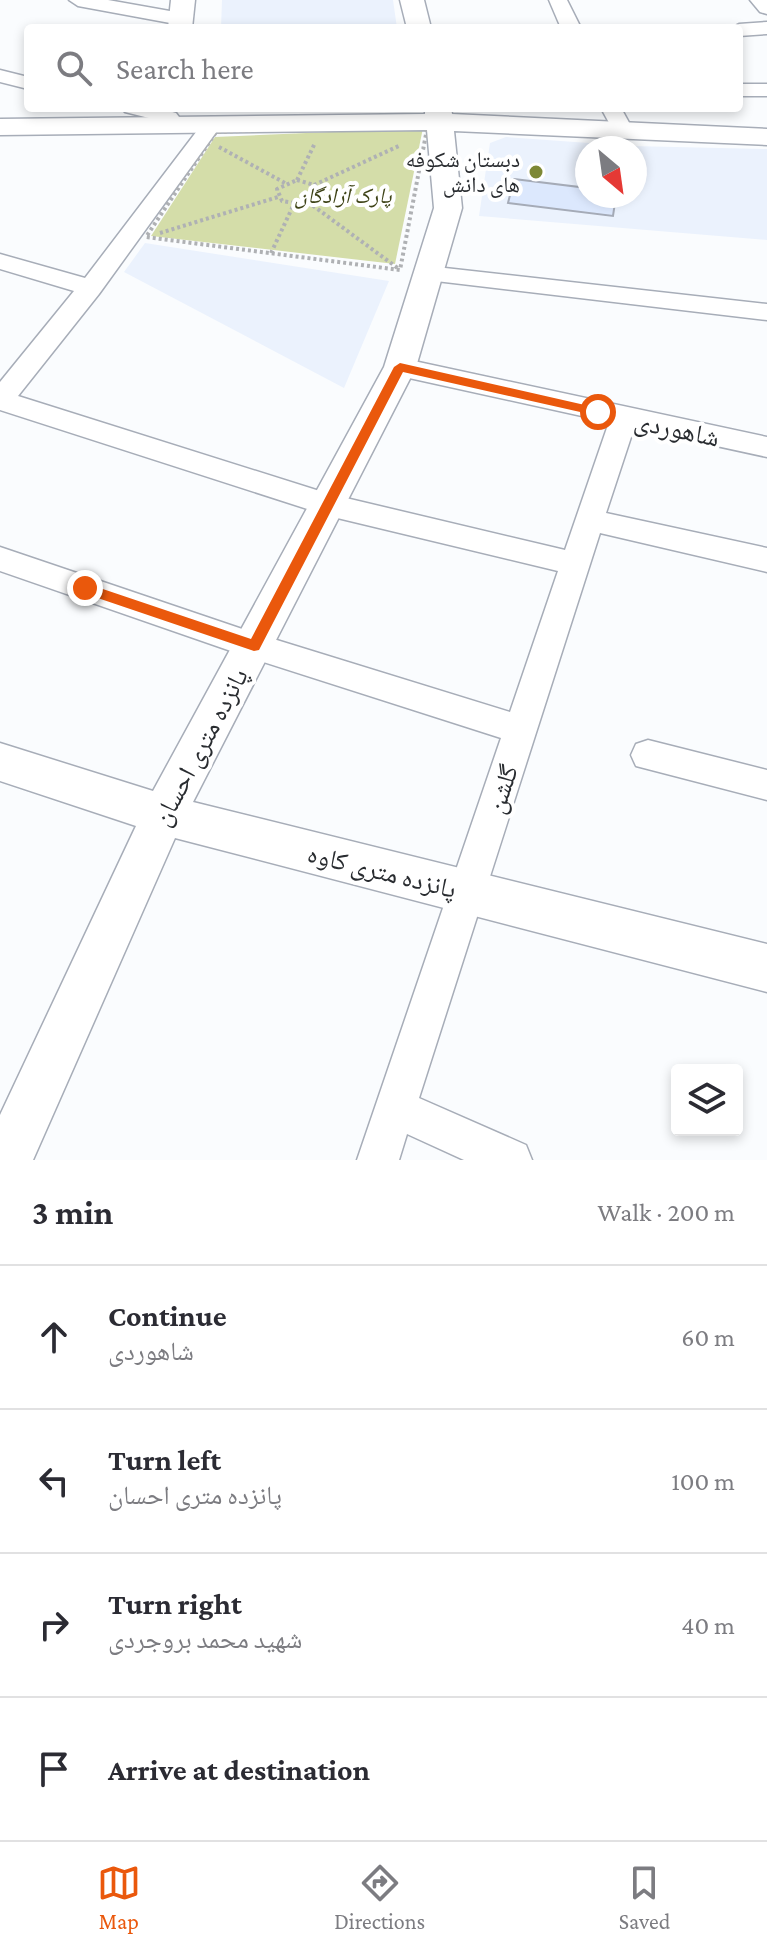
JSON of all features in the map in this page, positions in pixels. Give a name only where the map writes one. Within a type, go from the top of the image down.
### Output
[{"type":"street","points":[[78,0],[181,16]]},
{"type":"street","points":[[412,0],[418,24]]},
{"type":"street","points":[[558,0],[569,24]]},
{"type":"street","points":[[759,0],[767,8]]},
{"type":"street","points":[[743,30],[767,28]]},
{"type":"street","points":[[0,76],[24,82]]},
{"type":"street","points":[[743,90],[767,90]]},
{"type":"street","points":[[148,112],[209,134],[435,121],[616,118],[767,137]]},
{"type":"street","points":[[0,127],[169,117]]},
{"type":"street","name":"پانزده متری احسان","points":[[7,1157],[163,815],[400,367],[416,277],[448,208],[435,121]]},
{"type":"street","points":[[209,134],[135,240],[90,288],[0,400],[329,505],[576,564]]},
{"type":"street","points":[[0,261],[90,288]]},
{"type":"street","points":[[416,277],[767,312]]},
{"type":"street","name":"شاهوردی","points":[[400,367],[767,447]]},
{"type":"street","name":"گلشن","points":[[378,1160],[469,893],[621,425],[626,418]]},
{"type":"street","points":[[590,520],[767,560]]},
{"type":"street","points":[[0,559],[254,646],[522,730]]},
{"type":"street","points":[[648,755],[767,785]]},
{"type":"street","name":"پانزده متری کاوه","points":[[0,762],[163,815],[767,968]]},
{"type":"street","points":[[396,1108],[511,1160]]},
{"type":"path","points":[[135,240],[209,134],[323,126],[428,124],[435,121]]},
{"type":"path","points":[[278,197],[277,189],[285,183],[297,180],[314,185],[435,121]]},
{"type":"path","points":[[416,277],[435,121]]},
{"type":"path","points":[[297,180],[323,126]]},
{"type":"path","points":[[209,134],[285,183]]},
{"type":"path","points":[[135,240],[278,197],[294,204],[308,202],[317,196],[314,185]]},
{"type":"path","points":[[308,202],[416,277]]},
{"type":"path","points":[[271,253],[294,204]]},
{"type":"path","points":[[135,240],[271,253],[416,277]]},
{"type":"shaded area","points":[[222,0],[393,0],[396,24],[221,24]]},
{"type":"shaded area","points":[[506,137],[575,142],[575,208],[647,208],[647,146],[767,149],[767,240],[479,216],[490,143]]},
{"type":"shaded area","points":[[145,243],[389,281],[344,388],[124,272]]},
{"type":"green space","name":"پارک آزادگان","points":[[423,128],[395,264],[151,236],[215,137]]},
{"type":"building","points":[[514,179],[575,187],[575,208],[614,208],[613,216],[508,203]]},
{"type":"place","name":"دبستان شکوفه های دانش","points":[[536,172]]},
{"type":"route","points":[[85,588],[254,646],[400,367],[598,412]]}]
